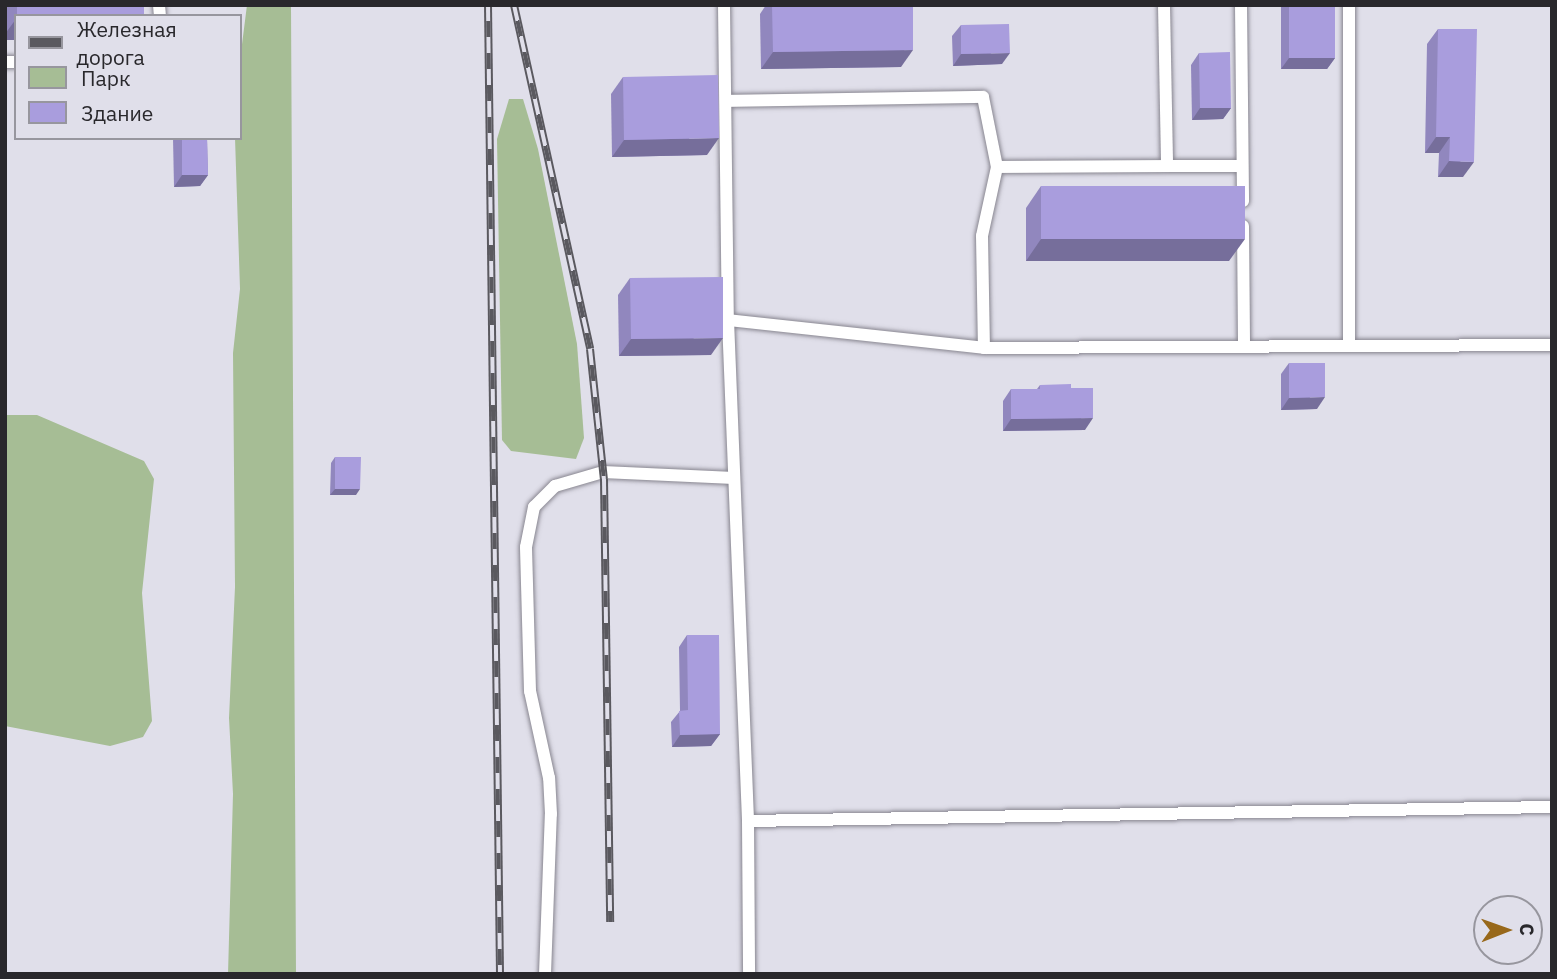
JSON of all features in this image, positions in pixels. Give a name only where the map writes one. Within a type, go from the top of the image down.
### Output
[{"type":"lane","points":[[724,5],[728,320],[748,821],[749,974]]},
{"type":"lane","points":[[1164,5],[1167,166]]},
{"type":"lane","points":[[1241,5],[1244,345]]},
{"type":"lane","points":[[1349,5],[1349,344]]},
{"type":"lane","points":[[726,101],[983,97],[997,167],[982,236],[984,348]]},
{"type":"lane","points":[[997,167],[1242,166]]},
{"type":"lane","points":[[728,320],[984,348],[1552,345]]},
{"type":"lane","points":[[545,974],[551,814],[549,778],[530,691],[526,547],[534,508],[555,486],[611,471],[734,478]]},
{"type":"lane","points":[[748,821],[1552,807]]},
{"type":"green space","points":[[247,5],[291,5],[296,974],[228,974],[233,794],[229,718],[235,587],[233,353],[240,289],[235,140],[242,140],[242,44]]},
{"type":"green space","points":[[509,99],[523,99],[538,149],[577,344],[584,438],[576,459],[511,451],[502,440],[497,139]]},
{"type":"green space","points":[[5,415],[37,415],[144,461],[154,479],[142,593],[152,721],[143,737],[110,746],[5,726]]},
{"type":"building","points":[[17,5],[144,5],[144,14],[17,14]]},
{"type":"building","points":[[772,5],[913,5],[913,50],[773,52]]},
{"type":"building","points":[[1289,5],[1335,5],[1335,58],[1289,58]]},
{"type":"building","points":[[1009,24],[1010,53],[961,54],[961,25]]},
{"type":"building","points":[[1438,29],[1477,29],[1474,162],[1449,161],[1450,137],[1436,137]]},
{"type":"building","points":[[1230,52],[1231,108],[1200,108],[1199,53]]},
{"type":"building","points":[[718,75],[719,138],[624,140],[623,77]]},
{"type":"building","points":[[182,140],[207,140],[208,175],[182,175]]},
{"type":"building","points":[[1041,186],[1245,186],[1245,239],[1041,239]]},
{"type":"building","points":[[723,277],[723,338],[631,339],[630,278]]},
{"type":"building","points":[[1289,363],[1325,363],[1325,397],[1289,398]]},
{"type":"building","points":[[1071,384],[1071,388],[1093,388],[1093,418],[1011,419],[1011,389],[1040,389],[1040,385]]},
{"type":"building","points":[[335,457],[361,457],[360,489],[335,489]]},
{"type":"building","points":[[687,635],[719,635],[720,734],[680,735],[679,711],[688,710]]},
{"type":"railway","points":[[488,5],[500,974]]},
{"type":"railway","points":[[514,5],[590,349],[604,479],[610,922]]}]
